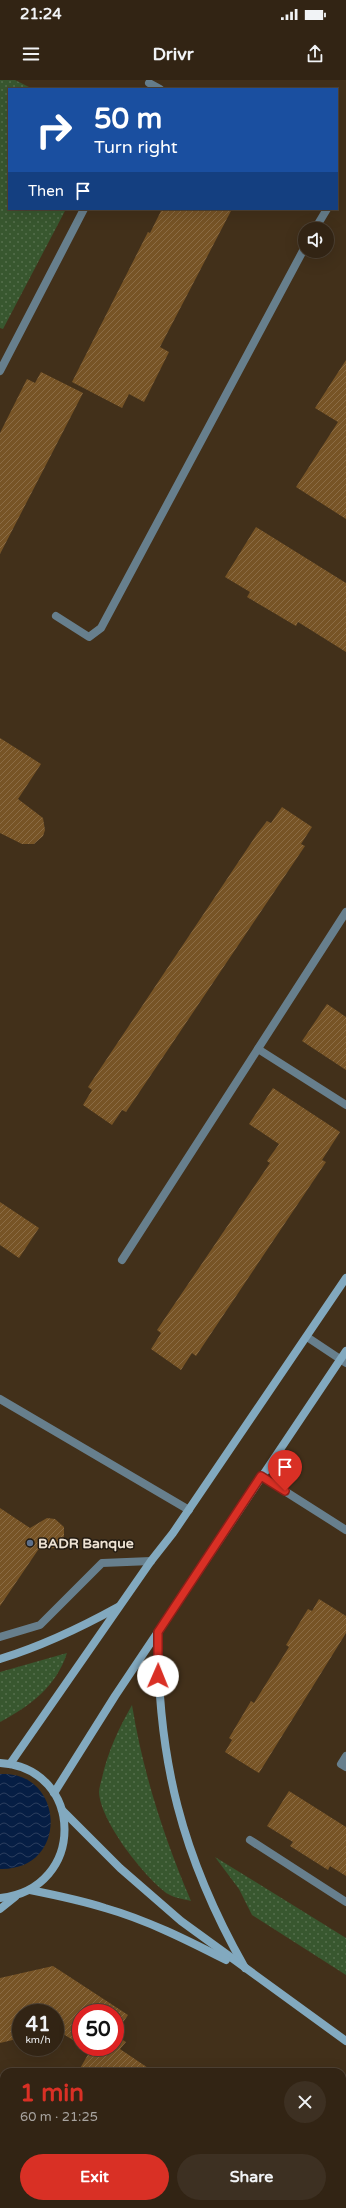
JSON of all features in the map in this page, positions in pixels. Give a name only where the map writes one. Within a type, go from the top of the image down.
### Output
[{"type":"main road","points":[[10,1764],[151,1561],[189,1510],[346,1278]]},
{"type":"main road","points":[[54,1793],[114,1696],[261,1476],[343,1361],[346,1351]]},
{"type":"main road","points":[[0,1659],[37,1647],[70,1633],[121,1606]]},
{"type":"main road","points":[[158,1632],[158,1676],[161,1720],[176,1808],[189,1850],[206,1891],[224,1931],[246,1970]]},
{"type":"main road","points":[[0,1763],[10,1764],[32,1772],[42,1779],[54,1793],[62,1810],[66,1833],[60,1856],[48,1876],[30,1890],[15,1897],[0,1908]]},
{"type":"main road","points":[[62,1810],[120,1868],[181,1921],[246,1970],[346,2041]]},
{"type":"main road","points":[[30,1890],[105,1908],[141,1920],[177,1935],[246,1970]]},
{"type":"main road","points":[[0,1898],[15,1897]]},
{"type":"street","points":[[148,84],[158,88]]},
{"type":"street","points":[[0,371],[83,210]]},
{"type":"street","points":[[319,222],[326,210]]},
{"type":"street","points":[[56,616],[89,637],[101,628],[300,258]]},
{"type":"street","points":[[122,1260],[346,912]]},
{"type":"street","points":[[258,1049],[346,1105]]},
{"type":"street","points":[[307,1337],[343,1361]]},
{"type":"street","points":[[0,1399],[189,1510]]},
{"type":"street","points":[[261,1476],[346,1530]]},
{"type":"street","points":[[0,1638],[40,1625],[102,1563],[151,1561]]},
{"type":"street","points":[[346,1756],[341,1764],[346,1767]]},
{"type":"street","points":[[250,1840],[346,1902]]},
{"type":"green space","points":[[0,80],[15,80],[31,88],[8,88],[8,210],[65,210],[3,329],[0,328]]},
{"type":"green space","points":[[67,1653],[56,1676],[49,1686],[22,1709],[0,1722],[0,1672]]},
{"type":"green space","points":[[132,1705],[148,1780],[163,1829],[191,1901],[170,1895],[158,1886],[125,1848],[115,1833],[101,1804],[99,1790],[107,1758],[118,1731]]},
{"type":"green space","points":[[215,1857],[346,1938],[346,1975],[252,1915],[239,1889]]},
{"type":"water","points":[[0,1774],[22,1777],[37,1787],[47,1803],[51,1821],[48,1839],[39,1854],[23,1865],[0,1869]]},
{"type":"building","points":[[162,210],[231,210],[160,347],[169,352],[144,402],[129,394],[122,408],[72,382],[148,232],[150,233]]},
{"type":"building","points":[[346,360],[346,519],[296,487],[338,422],[315,408]]},
{"type":"building","points":[[41,372],[83,393],[0,554],[0,433],[27,379],[35,383]]},
{"type":"building","points":[[256,527],[346,583],[346,652],[298,622],[296,626],[247,597],[250,592],[225,577]]},
{"type":"building","points":[[0,738],[41,764],[18,799],[43,818],[45,830],[43,836],[34,844],[22,844],[0,833]]},
{"type":"building","points":[[282,807],[312,827],[301,844],[305,846],[126,1112],[122,1110],[112,1125],[83,1105],[92,1090],[88,1087],[257,834],[267,821],[271,823]]},
{"type":"building","points":[[327,1004],[346,1017],[346,1070],[302,1041]]},
{"type":"building","points":[[273,1088],[340,1132],[322,1160],[326,1162],[196,1356],[192,1353],[181,1370],[151,1349],[161,1333],[157,1330],[270,1163],[267,1161],[279,1144],[249,1124]]},
{"type":"building","points":[[0,1202],[39,1228],[19,1258],[0,1245]]},
{"type":"building","name":"BADR Banque","points":[[0,1508],[30,1528],[47,1518],[55,1519],[64,1527],[64,1536],[59,1546],[38,1550],[0,1606]]},
{"type":"building","points":[[319,1599],[346,1616],[346,1633],[259,1773],[225,1752],[232,1740],[229,1738],[251,1701],[254,1703],[289,1647],[286,1645],[308,1609],[312,1611]]},
{"type":"building","points":[[289,1791],[346,1827],[346,1876],[330,1866],[328,1870],[290,1846],[293,1842],[267,1826]]},
{"type":"building","points":[[53,1966],[111,2004],[72,2004],[72,2039],[64,2035],[64,2004],[12,2004],[12,2040],[0,2043],[0,1978]]},
{"type":"building","points":[[124,2012],[128,2015],[124,2021]]},
{"type":"building","points":[[124,2052],[148,2068],[80,2068],[87,2056],[124,2056]]},
{"type":"place","name":"BADR Banque","points":[[30,1543]]},
{"type":"route","points":[[158,1676],[158,1632],[261,1476],[285,1491]]}]
